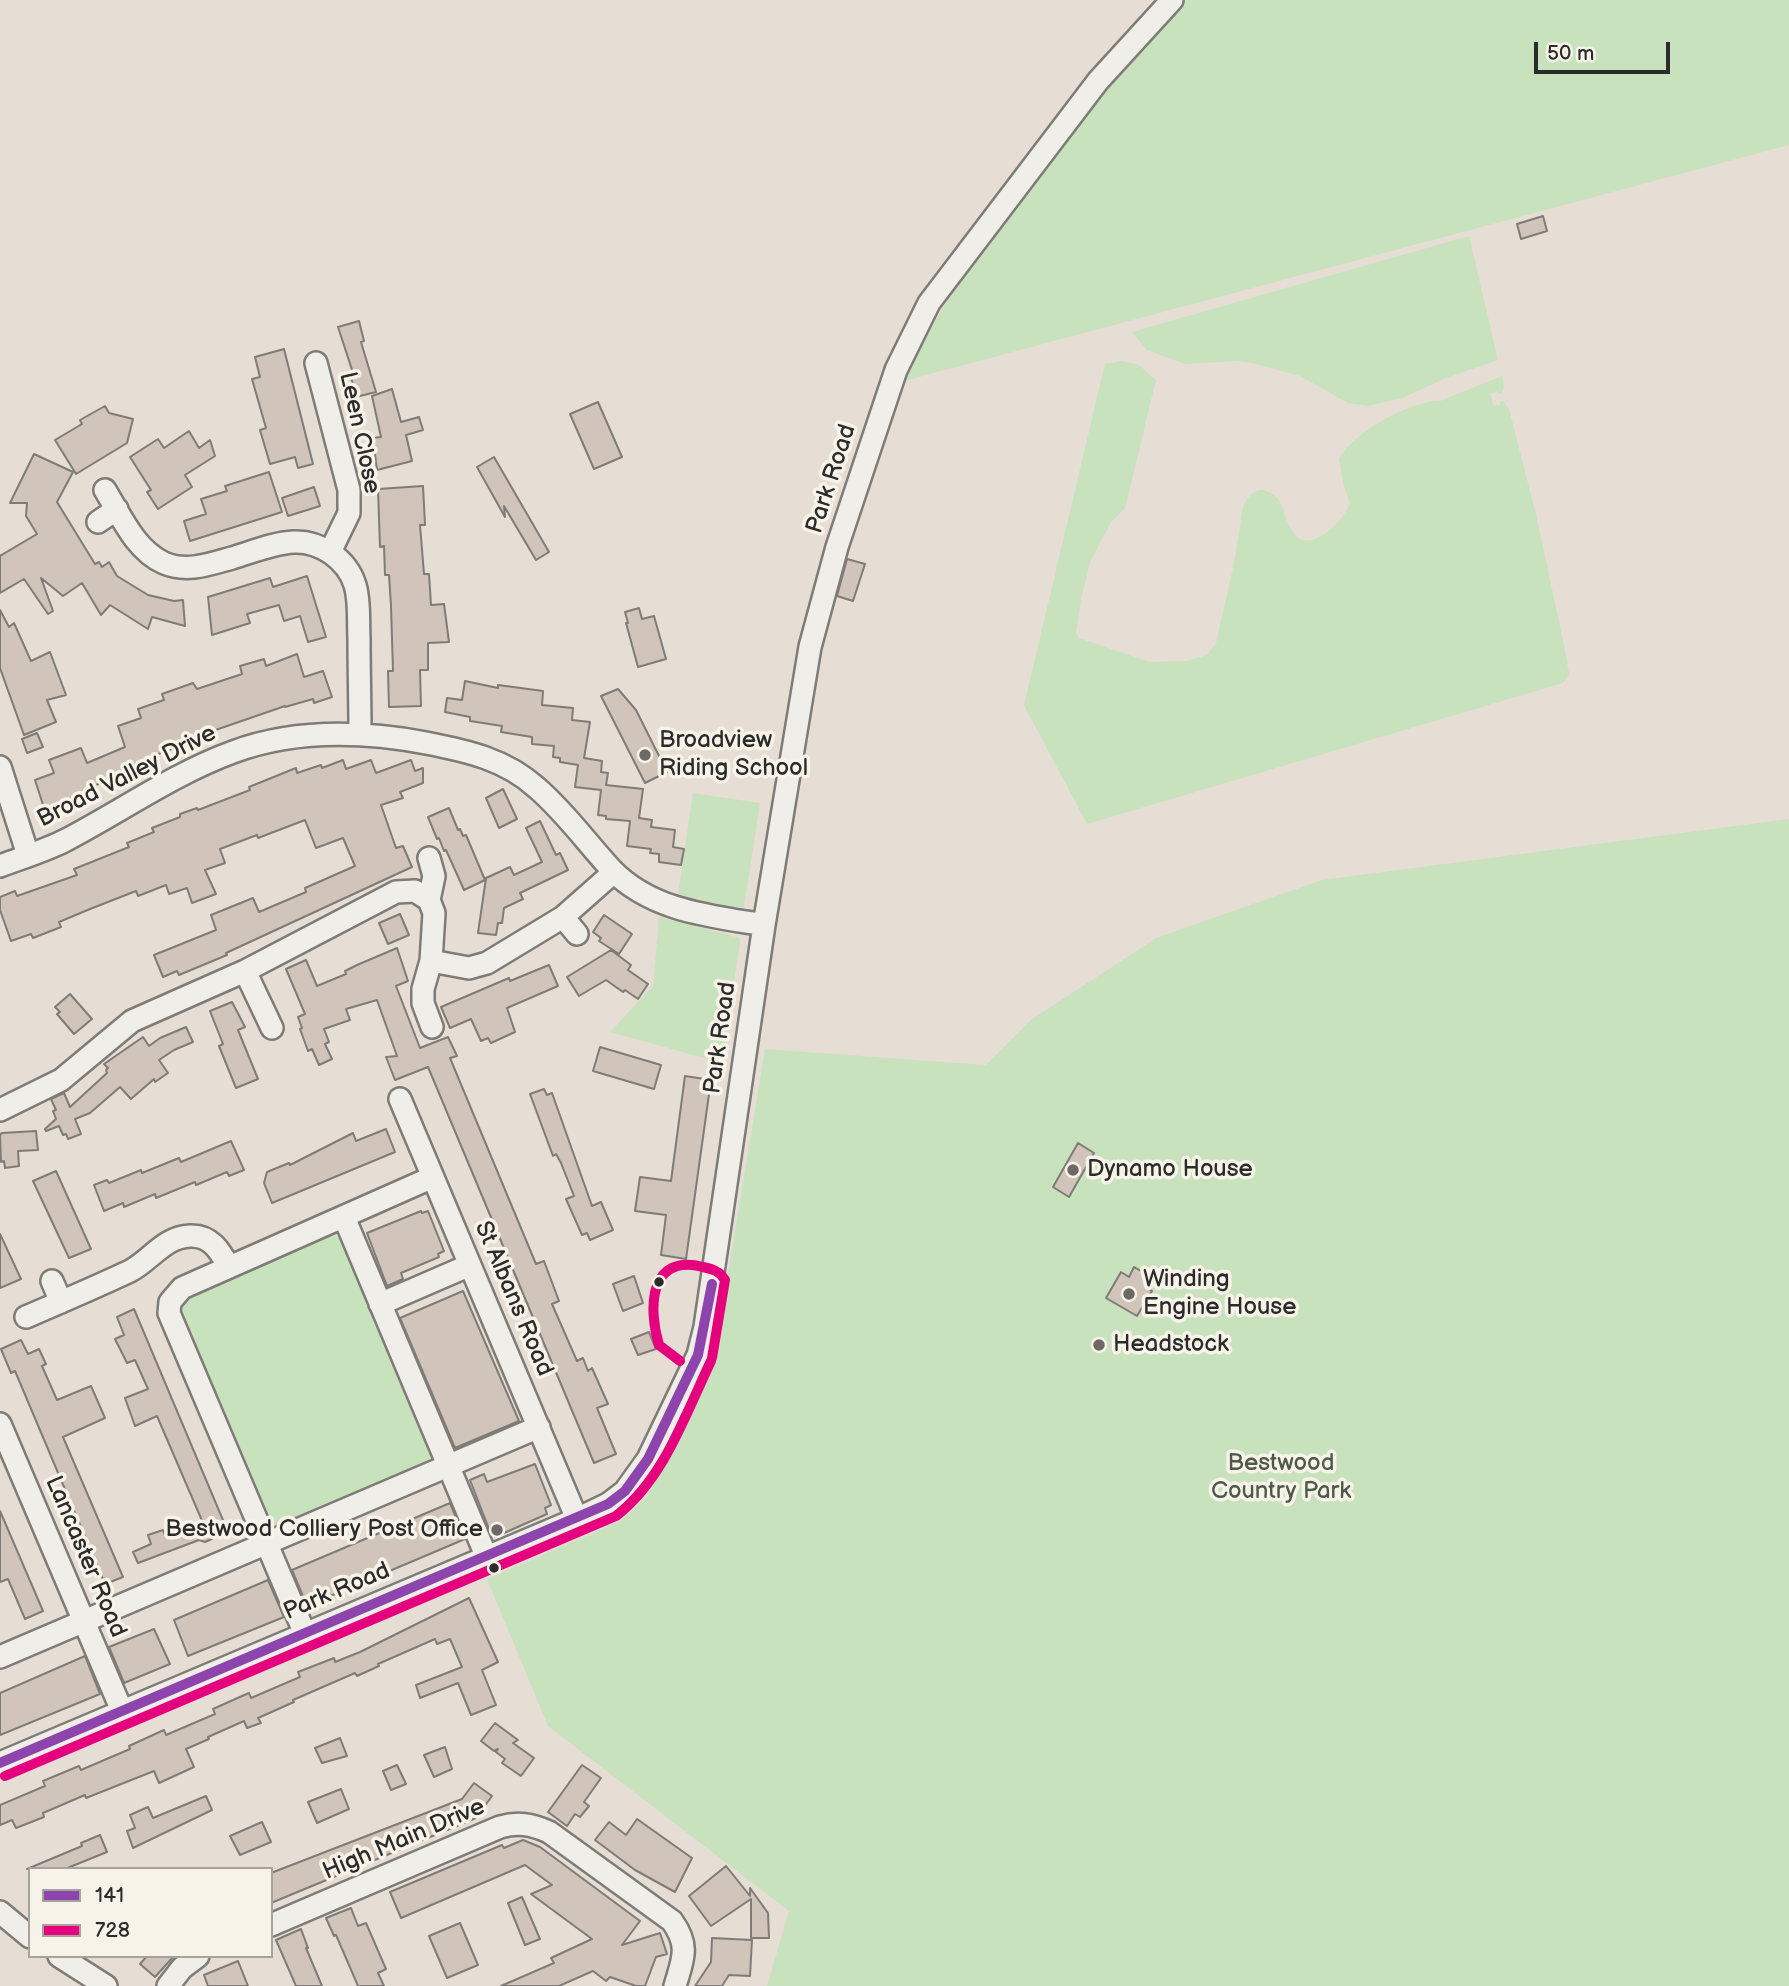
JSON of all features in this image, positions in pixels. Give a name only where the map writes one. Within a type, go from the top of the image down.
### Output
[{"type":"street","name":"Park Road","points":[[0,1763],[578,1519],[608,1504],[625,1491],[648,1459],[698,1355],[712,1284],[764,925],[810,647],[836,548],[896,370],[929,303],[1098,81],[1172,0]]},
{"type":"street","name":"Leen Close","points":[[316,363],[349,490],[349,513],[330,552]]},
{"type":"street","points":[[105,490],[137,542],[163,563],[179,569],[202,566],[295,542],[313,544],[330,552],[345,566],[355,585],[358,613],[360,734]]},
{"type":"street","points":[[97,522],[117,509]]},
{"type":"street","name":"Broad Valley Drive","points":[[0,866],[61,842],[199,766],[234,752],[291,738],[360,734],[402,738],[476,754],[515,770],[538,788],[614,872],[642,892],[665,905],[764,925]]},
{"type":"street","points":[[0,767],[28,855]]},
{"type":"street","points":[[429,858],[434,876],[429,900],[434,913],[431,961],[423,989],[423,1003],[432,1027]]},
{"type":"street","points":[[431,961],[469,968],[487,963],[563,917],[614,872]]},
{"type":"street","points":[[0,1110],[61,1080],[125,1026],[245,971],[396,892],[415,891],[429,900]]},
{"type":"street","points":[[563,917],[577,934]]},
{"type":"street","points":[[245,971],[272,1028]]},
{"type":"street","name":"St Albans Road","points":[[400,1099],[578,1519]]},
{"type":"street","points":[[305,1634],[169,1312],[170,1302],[181,1288],[433,1177]]},
{"type":"street","points":[[344,1217],[487,1558]]},
{"type":"street","points":[[26,1317],[140,1265],[166,1242],[190,1236],[205,1238],[218,1247],[229,1267]]},
{"type":"street","points":[[380,1304],[470,1265]]},
{"type":"street","points":[[52,1281],[61,1301]]},
{"type":"street","name":"Lancaster Road","points":[[0,1424],[122,1711]]},
{"type":"street","points":[[0,1657],[539,1427]]},
{"type":"street","name":"High Main Drive","points":[[273,1924],[500,1827],[533,1825],[549,1832],[672,1921],[684,1942],[684,1956],[675,1986]]},
{"type":"street","points":[[0,1912],[28,1935]]},
{"type":"street","points":[[62,1958],[106,1986]]},
{"type":"street","points":[[168,1986],[182,1968],[195,1958]]},
{"type":"green space","points":[[1183,0],[1789,0],[1789,145],[900,382],[974,255],[1067,131]]},
{"type":"green space","points":[[1469,236],[1498,360],[1446,378],[1402,398],[1368,406],[1348,403],[1300,376],[1252,363],[1237,361],[1185,364],[1147,350],[1132,332]]},
{"type":"green space","points":[[1122,361],[1139,365],[1156,380],[1125,508],[1111,522],[1090,562],[1076,633],[1079,638],[1149,662],[1187,661],[1207,655],[1216,643],[1243,507],[1250,495],[1263,490],[1273,494],[1280,502],[1296,536],[1308,540],[1317,538],[1336,524],[1350,504],[1339,459],[1356,439],[1399,412],[1428,402],[1440,401],[1502,376],[1502,393],[1498,394],[1497,391],[1490,394],[1494,406],[1503,401],[1509,409],[1536,514],[1566,655],[1569,674],[1563,683],[1087,824],[1024,705],[1105,364]]},
{"type":"green space","points":[[693,793],[760,803],[744,907],[735,908],[678,895]]},
{"type":"green space","name":"Bestwood Country Park","points":[[1789,819],[1789,1986],[767,1986],[789,1911],[548,1726],[487,1579],[621,1521],[646,1498],[674,1447],[715,1355],[765,1049],[986,1065],[1031,1020],[1156,938],[1322,880]]},
{"type":"green space","points":[[659,917],[739,938],[722,1063],[610,1032],[653,986]]},
{"type":"green space","points":[[336,1236],[346,1243],[438,1457],[434,1466],[277,1532],[269,1524],[253,1489],[182,1310],[186,1299],[325,1238]]},
{"type":"building","points":[[1543,216],[1547,231],[1521,239],[1517,224]]},
{"type":"building","points":[[359,321],[364,341],[361,342],[376,392],[356,397],[351,377],[354,376],[338,327]]},
{"type":"building","points":[[284,349],[313,464],[298,468],[295,457],[270,464],[260,430],[266,428],[252,379],[260,377],[255,357]]},
{"type":"building","points":[[392,389],[401,422],[419,417],[423,430],[406,435],[412,461],[377,470],[373,438],[381,437],[372,396]]},
{"type":"building","points":[[598,402],[622,457],[594,469],[570,414]]},
{"type":"building","points":[[105,406],[109,413],[133,419],[127,443],[76,474],[55,440],[82,424],[80,420]]},
{"type":"building","points":[[189,431],[199,448],[210,440],[215,456],[185,475],[192,487],[158,509],[147,492],[151,490],[130,457],[158,439],[164,448]]},
{"type":"building","points":[[34,454],[73,472],[57,502],[95,564],[99,562],[102,567],[109,562],[117,576],[148,595],[174,601],[183,600],[185,626],[152,617],[148,629],[110,605],[101,615],[82,583],[63,596],[41,578],[53,611],[48,614],[24,579],[0,593],[0,556],[37,534],[26,516],[27,503],[10,503]]},
{"type":"building","points":[[494,457],[549,552],[536,560],[504,506],[505,517],[477,467]]},
{"type":"building","points":[[269,472],[282,512],[190,541],[184,521],[206,514],[201,499],[227,491],[225,486]]},
{"type":"building","points":[[423,486],[425,525],[420,525],[424,574],[429,574],[431,605],[444,604],[449,642],[428,643],[428,670],[420,670],[421,706],[389,707],[388,671],[393,671],[391,606],[389,575],[385,575],[384,546],[380,547],[378,489]]},
{"type":"building","points":[[314,487],[320,506],[288,516],[282,498]]},
{"type":"building","points":[[847,559],[865,564],[853,601],[837,596]]},
{"type":"building","points":[[307,576],[326,637],[308,642],[300,616],[284,621],[279,605],[247,614],[250,623],[212,635],[208,597],[270,578],[273,587]]},
{"type":"building","points":[[639,608],[642,619],[654,616],[666,659],[638,667],[625,612]]},
{"type":"building","points":[[0,610],[9,627],[14,623],[31,661],[50,652],[66,695],[47,700],[56,722],[24,735],[0,668]]},
{"type":"building","points":[[297,654],[304,677],[323,671],[332,697],[314,703],[313,699],[285,706],[178,743],[179,746],[131,765],[132,768],[109,777],[110,780],[87,788],[88,793],[63,801],[64,805],[45,811],[35,780],[54,773],[49,760],[81,748],[87,763],[125,747],[118,726],[141,718],[138,709],[164,700],[162,694],[193,683],[197,689],[242,674],[240,666],[264,659],[266,666]]},
{"type":"building","points":[[465,681],[498,688],[498,685],[543,691],[542,705],[573,708],[572,720],[590,722],[584,758],[602,761],[601,772],[608,773],[606,785],[643,789],[639,818],[652,820],[651,827],[675,830],[673,847],[684,849],[681,865],[659,862],[659,854],[650,853],[651,849],[627,846],[630,821],[606,819],[606,816],[598,815],[601,790],[575,787],[578,765],[560,762],[560,758],[553,757],[554,746],[532,744],[532,737],[501,732],[502,726],[470,721],[470,717],[445,712],[447,698],[462,700]]},
{"type":"building","points":[[618,689],[636,710],[667,772],[645,783],[601,696]]},
{"type":"building","points":[[37,733],[43,747],[27,753],[22,739]]},
{"type":"building","points":[[343,760],[346,769],[371,760],[376,773],[411,760],[415,771],[423,768],[423,783],[400,792],[403,798],[381,805],[396,848],[403,846],[412,867],[226,953],[227,955],[179,975],[177,971],[163,977],[154,955],[216,930],[211,915],[253,898],[259,912],[306,892],[305,888],[355,866],[343,838],[316,848],[305,820],[220,849],[225,863],[205,870],[216,894],[192,903],[187,888],[169,894],[166,885],[138,896],[136,891],[59,922],[61,927],[33,938],[31,934],[11,941],[0,910],[0,897],[15,891],[17,896],[77,875],[74,869],[129,847],[127,843],[154,832],[152,828],[180,817],[180,814],[250,790],[249,787],[296,768],[297,773]]},
{"type":"building","points":[[503,789],[517,819],[499,828],[486,798]]},
{"type":"building","points":[[449,808],[458,830],[460,829],[463,836],[466,835],[485,880],[464,890],[428,817]]},
{"type":"building","points":[[540,821],[556,855],[560,853],[568,870],[520,893],[523,899],[504,908],[502,923],[498,923],[496,935],[478,933],[486,878],[510,867],[514,875],[542,862],[526,828]]},
{"type":"building","points":[[400,914],[409,935],[388,944],[379,923]]},
{"type":"building","points":[[604,915],[632,934],[619,954],[599,941],[601,938],[593,932]]},
{"type":"building","points":[[397,948],[408,981],[396,986],[420,1048],[448,1037],[457,1056],[450,1058],[536,1264],[544,1261],[559,1301],[552,1304],[577,1361],[583,1358],[588,1371],[592,1368],[608,1404],[597,1408],[616,1454],[594,1463],[428,1067],[395,1080],[386,1057],[397,1056],[377,1000],[346,1009],[350,1020],[324,1029],[329,1042],[325,1044],[332,1059],[319,1065],[312,1049],[308,1051],[298,1017],[305,1014],[286,969],[306,960],[317,986]]},
{"type":"building","points":[[611,950],[631,965],[628,970],[648,984],[638,999],[606,980],[579,996],[567,977]]},
{"type":"building","points":[[549,965],[558,986],[507,1008],[515,1032],[491,1043],[488,1038],[481,1041],[471,1019],[450,1028],[441,1007],[509,978],[510,981]]},
{"type":"building","points":[[70,994],[92,1019],[74,1034],[57,1014],[60,1012],[55,1007]]},
{"type":"building","points":[[232,1002],[245,1027],[238,1030],[258,1079],[236,1088],[219,1046],[223,1044],[210,1011]]},
{"type":"building","points":[[186,1027],[193,1042],[159,1060],[168,1073],[155,1082],[154,1079],[131,1099],[120,1087],[90,1113],[75,1119],[81,1134],[68,1139],[59,1126],[46,1131],[56,1119],[53,1111],[56,1110],[51,1099],[64,1093],[70,1107],[107,1073],[108,1068],[104,1064],[143,1037],[149,1046]]},
{"type":"building","points":[[600,1047],[661,1065],[654,1089],[593,1071]]},
{"type":"building","points":[[685,1076],[711,1080],[686,1259],[661,1255],[666,1215],[635,1211],[640,1177],[671,1181]]},
{"type":"building","points":[[544,1089],[547,1095],[552,1093],[592,1206],[601,1202],[613,1230],[590,1240],[587,1233],[582,1235],[566,1199],[574,1196],[561,1163],[556,1154],[553,1156],[530,1094]]},
{"type":"building","points":[[386,1129],[395,1152],[272,1203],[264,1183],[267,1172],[289,1163],[290,1165],[353,1133],[356,1141]]},
{"type":"building","points":[[36,1131],[38,1150],[18,1151],[19,1166],[5,1168],[4,1161],[1,1162],[0,1135]]},
{"type":"building","points":[[231,1141],[244,1170],[229,1176],[227,1172],[156,1198],[155,1194],[124,1207],[123,1203],[104,1211],[94,1185],[107,1180],[109,1183],[141,1170],[142,1173],[179,1158],[181,1162]]},
{"type":"building","name":"Dynamo House","points":[[1078,1143],[1094,1153],[1069,1197],[1053,1187]]},
{"type":"building","points":[[56,1171],[91,1249],[69,1258],[33,1181]]},
{"type":"building","points":[[421,1211],[428,1211],[444,1251],[438,1254],[439,1257],[401,1273],[403,1279],[387,1286],[367,1233]]},
{"type":"building","points":[[0,1234],[21,1279],[0,1288]]},
{"type":"building","name":"Winding Engine House","points":[[1134,1267],[1155,1279],[1149,1289],[1152,1291],[1137,1316],[1106,1298],[1121,1272],[1129,1277]]},
{"type":"building","points":[[634,1276],[643,1303],[623,1311],[613,1284]]},
{"type":"building","points":[[463,1291],[519,1421],[455,1448],[400,1318]]},
{"type":"building","points":[[134,1309],[228,1532],[138,1563],[133,1552],[151,1544],[148,1535],[163,1530],[166,1538],[203,1523],[157,1416],[135,1426],[125,1398],[148,1389],[135,1360],[127,1363],[115,1339],[124,1335],[117,1317]]},
{"type":"building","points":[[649,1332],[656,1349],[638,1355],[631,1339]]},
{"type":"building","points":[[21,1340],[28,1354],[39,1349],[46,1364],[42,1366],[57,1400],[91,1386],[105,1418],[63,1437],[123,1577],[105,1584],[15,1371],[11,1373],[1,1349]]},
{"type":"building","points":[[535,1464],[551,1505],[545,1508],[547,1514],[495,1537],[491,1528],[489,1529],[470,1480],[484,1474],[487,1482]]},
{"type":"building","points":[[450,1503],[465,1539],[307,1606],[292,1570]]},
{"type":"building","points":[[0,1511],[43,1611],[25,1619],[8,1579],[0,1582]]},
{"type":"building","points":[[268,1580],[284,1617],[188,1656],[174,1620]]},
{"type":"building","points":[[469,1598],[498,1662],[482,1670],[496,1705],[471,1715],[458,1683],[420,1698],[416,1685],[462,1667],[450,1639],[437,1644],[435,1639],[357,1676],[355,1673],[293,1700],[294,1702],[258,1718],[261,1723],[247,1728],[244,1721],[208,1737],[209,1739],[186,1749],[194,1767],[159,1783],[154,1771],[86,1798],[85,1795],[43,1813],[44,1817],[16,1828],[12,1820],[0,1825],[0,1805],[45,1786],[43,1781],[79,1766],[81,1770],[130,1749],[129,1746],[164,1730],[166,1735],[215,1714],[213,1709],[242,1696],[249,1693],[251,1698],[300,1677],[298,1672],[334,1658],[335,1662],[360,1652]]},
{"type":"building","points":[[154,1629],[170,1664],[124,1683],[109,1647]]},
{"type":"building","points":[[85,1656],[100,1694],[0,1735],[0,1693]]},
{"type":"building","points":[[495,1723],[518,1740],[513,1743],[534,1758],[521,1776],[502,1763],[505,1759],[496,1752],[498,1749],[494,1751],[481,1741]]},
{"type":"building","points":[[340,1738],[347,1756],[322,1763],[315,1748]]},
{"type":"building","points":[[445,1747],[452,1769],[434,1777],[424,1755]]},
{"type":"building","points":[[397,1765],[406,1784],[391,1790],[383,1771]]},
{"type":"building","points":[[582,1765],[601,1778],[584,1802],[589,1806],[580,1817],[575,1814],[567,1826],[548,1812]]},
{"type":"building","points":[[474,1783],[492,1796],[476,1818],[273,1902],[273,1872],[462,1799]]},
{"type":"building","points":[[341,1789],[349,1809],[317,1823],[308,1802]]},
{"type":"building","points":[[206,1796],[212,1810],[133,1848],[127,1831],[135,1828],[130,1815],[148,1807],[153,1818]]},
{"type":"building","points":[[637,1819],[692,1858],[675,1892],[635,1870],[595,1840],[609,1822],[626,1835]]},
{"type":"building","points":[[262,1822],[271,1842],[240,1855],[230,1836]]},
{"type":"building","points":[[100,1835],[107,1852],[70,1867],[32,1867],[82,1846],[81,1843]]},
{"type":"building","points":[[523,1840],[540,1847],[640,1921],[622,1945],[660,1933],[667,1954],[656,1957],[645,1986],[636,1986],[610,1977],[606,1981],[593,1971],[559,1986],[501,1986],[554,1963],[551,1958],[592,1939],[531,1894],[552,1885],[525,1865],[401,1918],[390,1892],[502,1845],[504,1848]]},
{"type":"building","points":[[726,1866],[750,1896],[750,1888],[768,1913],[769,1938],[751,1938],[751,1899],[711,1926],[689,1896]]},
{"type":"building","points":[[522,1897],[540,1939],[525,1945],[508,1903]]},
{"type":"building","points":[[351,1908],[358,1926],[366,1923],[386,1969],[378,1973],[384,1986],[358,1986],[326,1918]]},
{"type":"building","points":[[460,1923],[478,1965],[447,1978],[429,1936]]},
{"type":"building","points":[[301,1929],[322,1986],[296,1986],[276,1940]]},
{"type":"building","points":[[712,1938],[752,1940],[750,1976],[729,1975],[722,1986],[695,1986],[711,1962]]},
{"type":"building","points":[[145,1958],[172,1958],[155,1977],[140,1964]]},
{"type":"building","points":[[238,1961],[248,1986],[208,1986],[204,1975]]},
{"type":"transit line","name":"728","points":[[680,1361],[659,1345],[654,1300],[662,1276],[672,1268],[685,1265],[713,1270],[725,1280],[712,1358]]},
{"type":"transit line","name":"141","points":[[0,1763],[608,1504],[625,1491],[648,1459],[698,1355],[712,1284]]},
{"type":"transit line","name":"728","points":[[5,1776],[616,1516],[633,1501],[660,1465],[711,1361]]},
{"type":"place","name":"Broadview Riding School","points":[[645,755]]},
{"type":"place","name":"Dynamo House","points":[[1073,1170]]},
{"type":"place","name":"Winding Engine House","points":[[1129,1294]]},
{"type":"place","name":"Headstock","points":[[1099,1345]]},
{"type":"place","name":"Bestwood Colliery Post Office","points":[[497,1530]]}]
